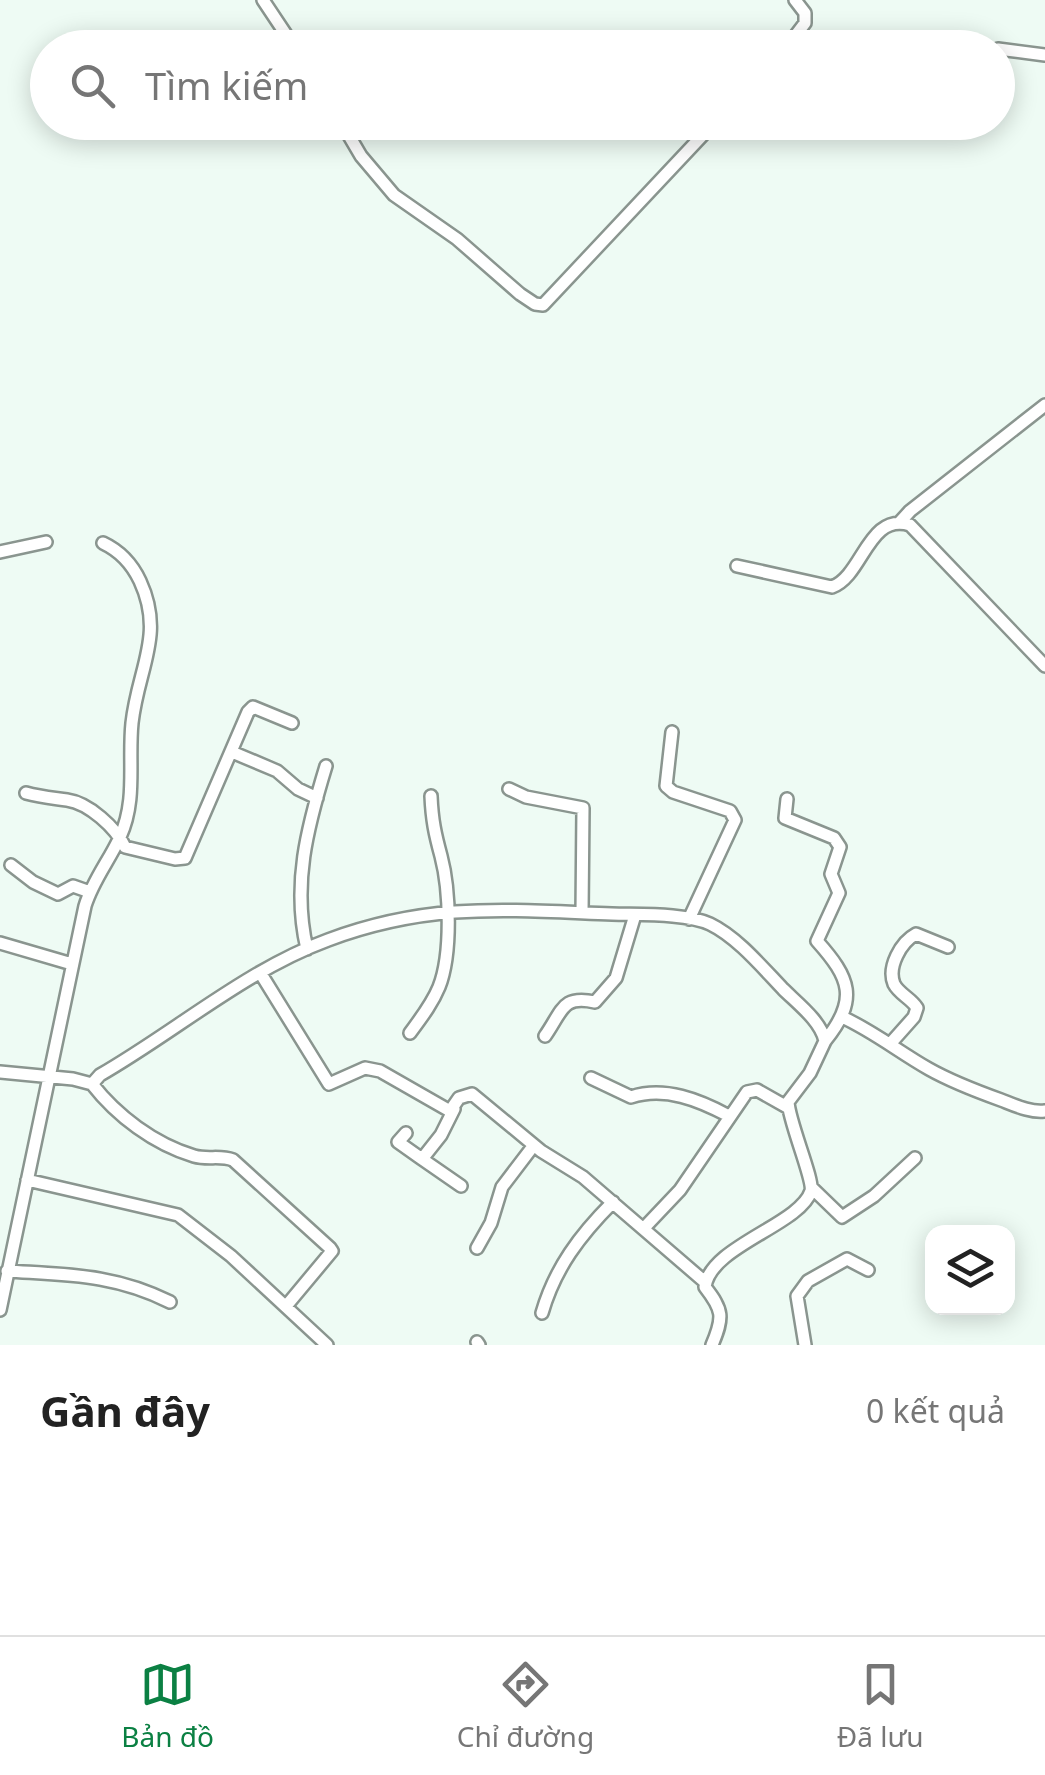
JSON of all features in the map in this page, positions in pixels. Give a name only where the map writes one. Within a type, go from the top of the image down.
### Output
[{"type":"street","points":[[263,0],[283,30]]},
{"type":"street","points":[[795,0],[804,13],[805,23],[800,30]]},
{"type":"street","points":[[1015,51],[1045,55]]},
{"type":"street","points":[[352,140],[394,195],[456,239],[520,294],[544,305],[698,140]]},
{"type":"street","points":[[737,566],[832,587],[844,581],[882,528],[900,522],[1045,405]]},
{"type":"street","points":[[900,522],[910,525],[1045,666]]},
{"type":"street","points":[[0,552],[46,542]]},
{"type":"street","points":[[0,1310],[5,1265],[90,892],[120,837],[132,790],[132,722],[153,620],[138,576],[126,559],[103,543]]},
{"type":"street","points":[[26,793],[68,800],[94,814],[120,837],[125,847],[186,858],[244,719],[253,707],[292,722]]},
{"type":"street","points":[[672,732],[666,786],[673,792],[730,811],[735,820],[689,919]]},
{"type":"street","points":[[232,752],[276,771],[316,798]]},
{"type":"street","points":[[306,949],[300,913],[302,849],[326,766]]},
{"type":"street","points":[[509,790],[583,808],[586,814],[582,913]]},
{"type":"street","points":[[410,1033],[440,983],[446,955],[447,911],[442,860],[433,837],[432,796]]},
{"type":"street","points":[[787,800],[785,818],[834,838],[840,846],[831,874],[838,898],[818,941],[841,967],[846,998],[842,1017],[787,1107],[812,1188],[842,1217],[874,1196],[915,1158]]},
{"type":"street","points":[[12,865],[32,882],[58,894],[74,886],[90,892]]},
{"type":"street","points":[[92,1084],[306,949],[381,923],[447,911],[635,915],[712,925],[741,948],[814,1021],[825,1041]]},
{"type":"street","points":[[545,1036],[569,1002],[579,998],[595,1002],[616,978],[635,915]]},
{"type":"street","points":[[890,1044],[917,1008],[896,988],[892,978],[901,946],[916,934],[948,947]]},
{"type":"street","points":[[0,943],[72,964]]},
{"type":"street","points":[[261,974],[330,1084],[365,1068],[380,1071],[440,1108],[454,1109]]},
{"type":"street","points":[[842,1017],[962,1086],[1016,1106],[1045,1110]]},
{"type":"street","points":[[0,1072],[92,1084],[113,1111],[180,1151],[233,1160],[332,1252],[287,1305]]},
{"type":"street","points":[[590,1078],[631,1098],[648,1092],[698,1099],[729,1116]]},
{"type":"street","points":[[644,1228],[680,1190],[742,1098],[752,1090],[787,1107]]},
{"type":"street","points":[[422,1159],[442,1135],[459,1098],[472,1094],[613,1202],[704,1282],[720,1306],[715,1344]]},
{"type":"street","points":[[406,1134],[398,1142],[461,1186]]},
{"type":"street","points":[[477,1248],[491,1223],[502,1187],[534,1145]]},
{"type":"street","points":[[27,1180],[178,1215],[287,1305],[327,1345]]},
{"type":"street","points":[[704,1282],[740,1247],[796,1209],[812,1188]]},
{"type":"street","points":[[542,1313],[551,1283],[576,1242],[613,1202]]},
{"type":"street","points":[[805,1345],[798,1296],[808,1281],[847,1259],[868,1270]]},
{"type":"street","points":[[5,1265],[101,1277],[143,1288],[170,1302]]}]
